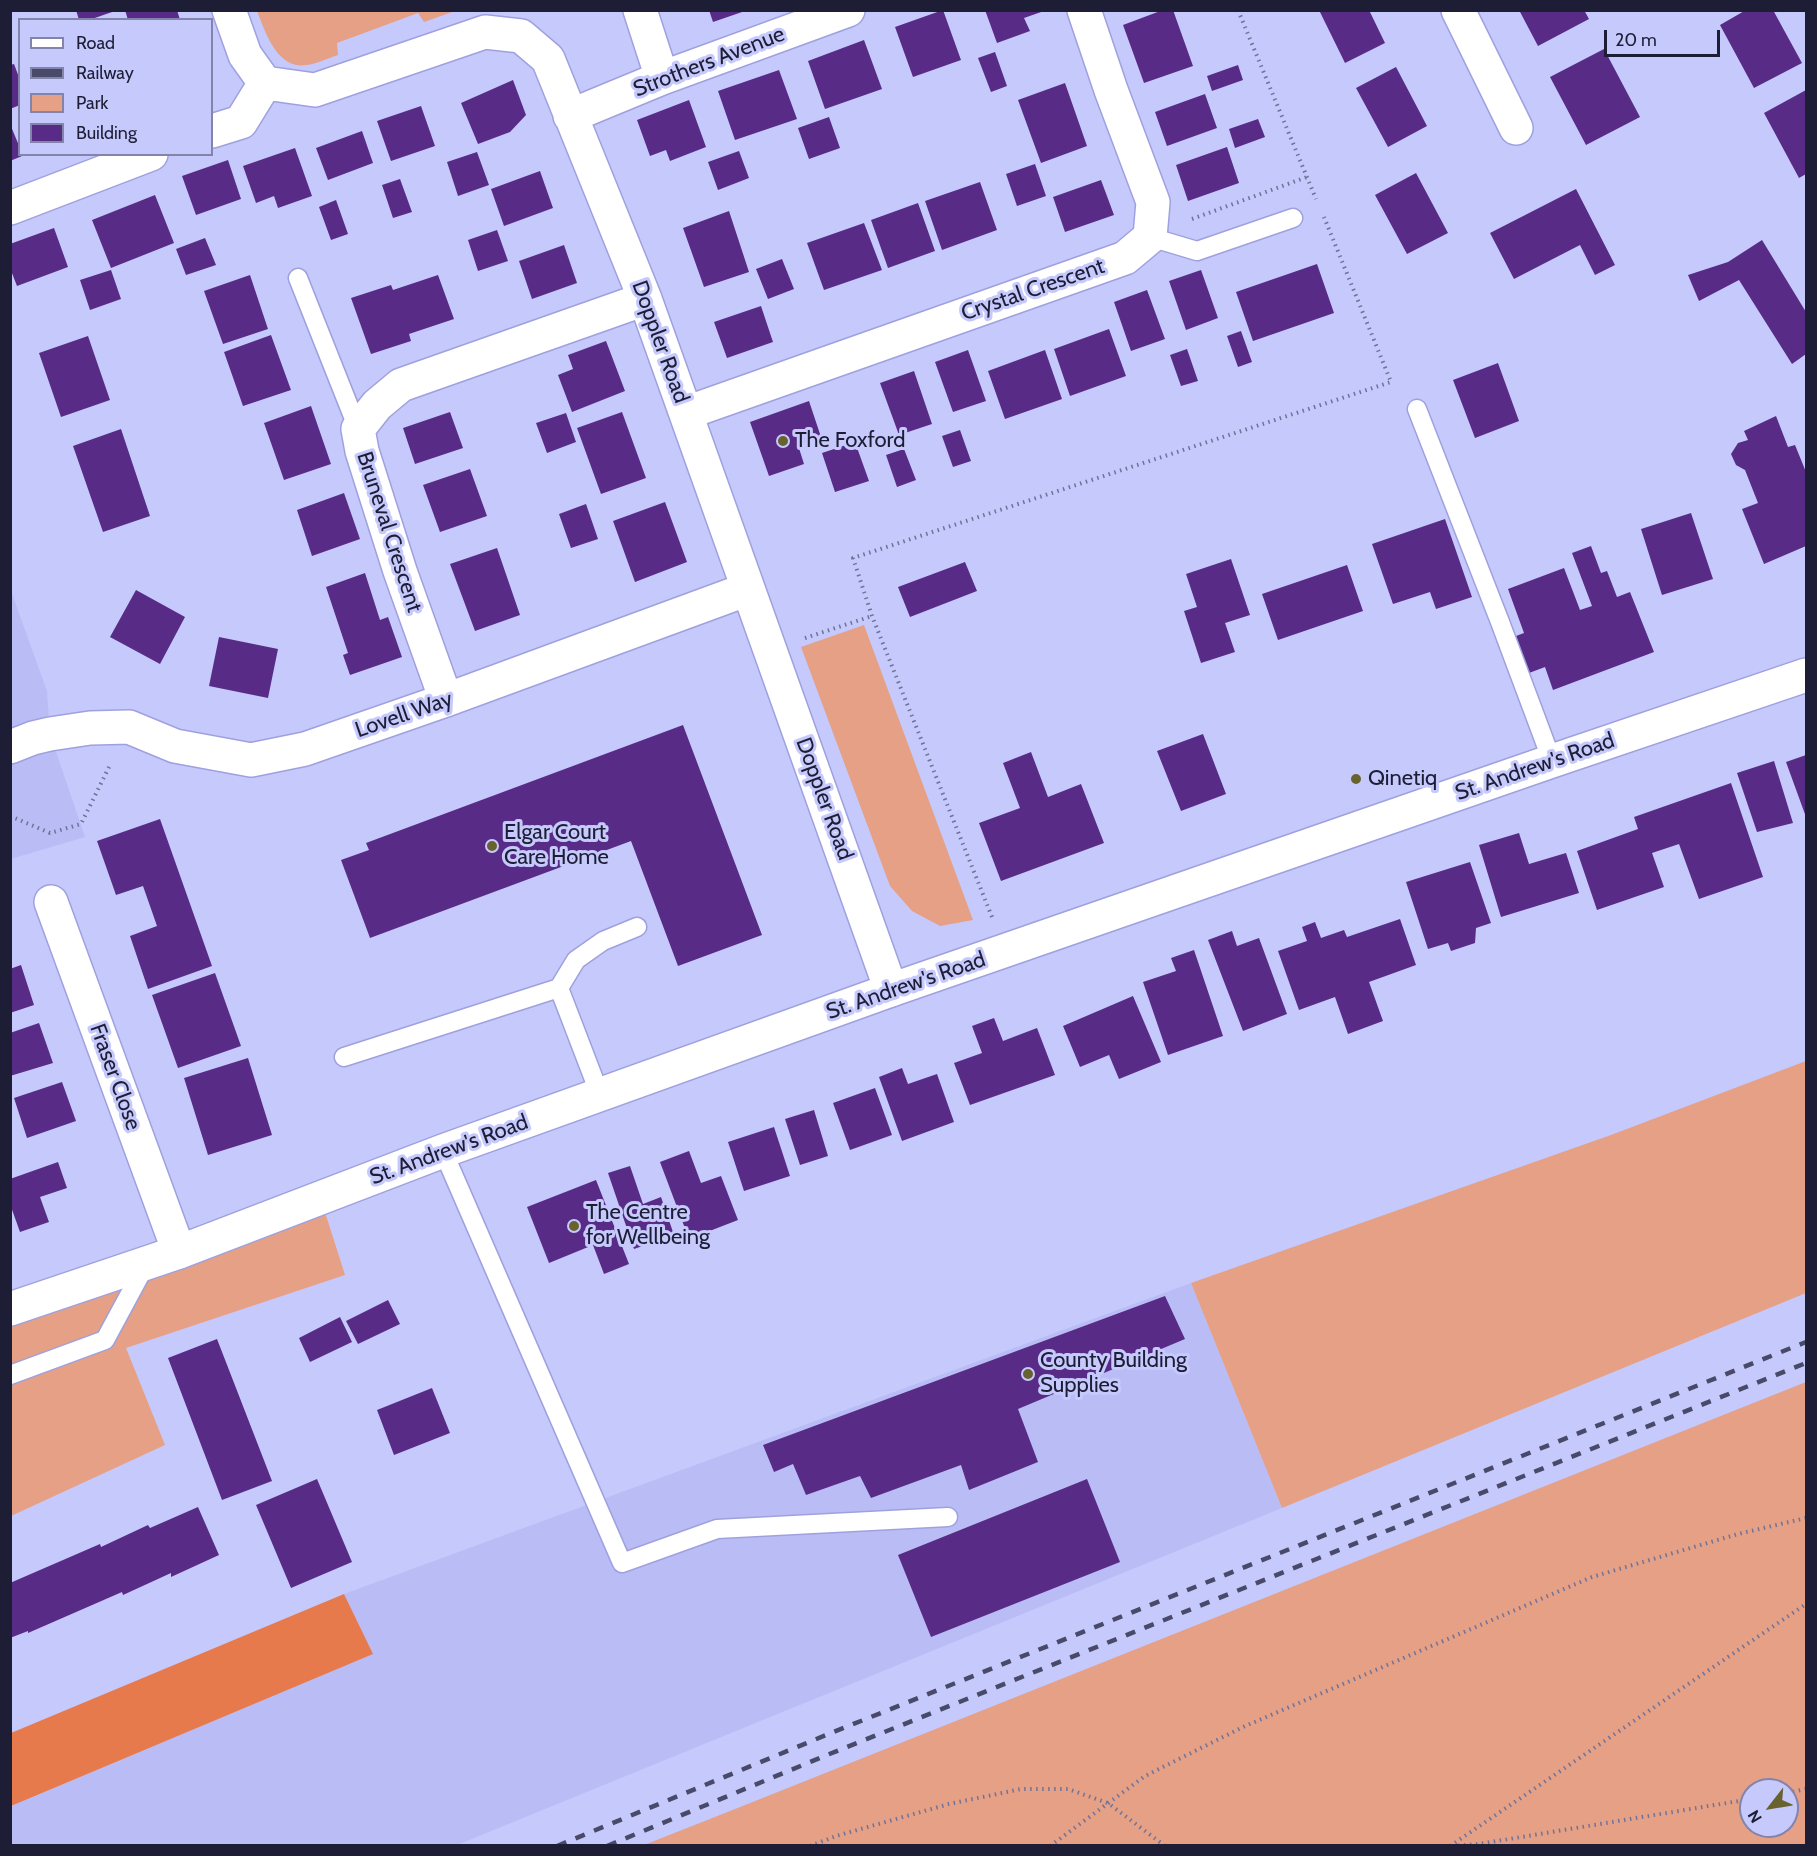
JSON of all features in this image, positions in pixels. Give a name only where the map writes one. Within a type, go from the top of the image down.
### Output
[{"type":"street","points":[[213,132],[241,122],[265,83],[244,55],[229,10]]},
{"type":"street","points":[[640,10],[662,78]]},
{"type":"street","name":"Strothers Avenue","points":[[570,116],[662,78],[848,10]]},
{"type":"street","points":[[1084,10],[1153,202],[1151,228]]},
{"type":"street","points":[[1458,10],[1516,128]]},
{"type":"street","name":"Doppler Road","points":[[265,83],[315,90],[485,32],[521,36],[548,59],[645,299],[891,990]]},
{"type":"street","points":[[10,208],[145,156]]},
{"type":"street","name":"Crystal Crescent","points":[[686,412],[1125,258],[1151,228]]},
{"type":"street","name":"Bruneval Crescent","points":[[446,700],[400,571],[357,429],[377,405],[401,385],[645,299]]},
{"type":"street","name":"Lovell Way","points":[[12,740],[90,728],[129,726],[175,746],[251,760],[305,749],[446,700],[748,589]]},
{"type":"street","name":"St. Andrew's Road","points":[[10,1309],[179,1252],[443,1151],[891,990],[1806,675]]},
{"type":"street","name":"Fraser Close","points":[[51,902],[179,1252]]},
{"type":"lane","points":[[1151,228],[1197,251],[1293,218]]},
{"type":"lane","points":[[298,278],[357,429]]},
{"type":"lane","points":[[1417,409],[1552,761]]},
{"type":"lane","points":[[344,1057],[559,988],[576,960],[603,941],[637,927]]},
{"type":"lane","points":[[559,988],[600,1095]]},
{"type":"lane","points":[[443,1151],[622,1563],[717,1529],[948,1517]]},
{"type":"lane","points":[[10,1375],[105,1340],[147,1263]]},
{"type":"path","points":[[1006,951],[872,616],[853,558],[1391,382],[1238,10]]},
{"type":"path","points":[[1151,228],[1177,224],[1307,177]]},
{"type":"path","points":[[770,650],[872,616]]},
{"type":"path","points":[[10,816],[50,834],[81,824],[129,726]]},
{"type":"path","points":[[1050,1845],[1144,1776],[1243,1727],[1592,1577],[1738,1534],[1806,1518]]},
{"type":"path","points":[[1451,1845],[1806,1604]]},
{"type":"path","points":[[810,1845],[949,1804],[1021,1789],[1068,1789],[1108,1803],[1165,1845]]},
{"type":"path","points":[[1451,1845],[1479,1844],[1739,1801]]},
{"type":"shaded area","points":[[10,588],[47,691],[50,734],[85,837],[11,859]]},
{"type":"shaded area","points":[[1191,1283],[1282,1508],[457,1845],[11,1846],[11,1806],[372,1654],[344,1594]]},
{"type":"shaded area","points":[[344,1594],[373,1654],[11,1806],[11,1733]]},
{"type":"green space","points":[[257,10],[455,11],[424,22],[418,13],[337,43],[338,55],[306,65],[296,65],[287,61],[274,47]]},
{"type":"green space","points":[[864,625],[973,920],[940,926],[912,911],[890,886],[801,647]]},
{"type":"green space","points":[[1806,1061],[1806,1293],[1282,1508],[1191,1283],[1611,1135]]},
{"type":"green space","points":[[324,1209],[345,1275],[126,1348],[165,1445],[11,1516],[11,1326]]},
{"type":"green space","points":[[1806,1382],[1806,1845],[644,1845]]},
{"type":"building","points":[[76,10],[115,10],[95,18],[78,18]]},
{"type":"building","points":[[125,10],[177,10],[179,18],[127,18]]},
{"type":"building","points":[[709,10],[745,10],[745,11],[713,22]]},
{"type":"building","points":[[943,10],[961,60],[913,77],[895,27]]},
{"type":"building","points":[[985,10],[1044,11],[1024,18],[1030,31],[997,43]]},
{"type":"building","points":[[1163,10],[1173,10],[1193,66],[1144,83],[1123,25]]},
{"type":"building","points":[[1319,10],[1369,10],[1385,43],[1345,63]]},
{"type":"building","points":[[1519,10],[1584,10],[1589,19],[1538,46]]},
{"type":"building","points":[[1746,10],[1773,10],[1802,63],[1754,88],[1720,25]]},
{"type":"building","points":[[864,40],[882,89],[825,109],[808,61]]},
{"type":"building","points":[[1604,49],[1640,117],[1586,145],[1550,77]]},
{"type":"building","points":[[995,52],[1007,86],[991,92],[978,58]]},
{"type":"building","points":[[14,64],[18,75],[18,106],[10,109],[10,65]]},
{"type":"building","points":[[1238,65],[1243,80],[1212,91],[1207,76]]},
{"type":"building","points":[[1396,67],[1427,126],[1388,147],[1356,88]]},
{"type":"building","points":[[779,70],[797,119],[735,140],[718,91]]},
{"type":"building","points":[[513,80],[526,115],[510,132],[478,144],[461,103]]},
{"type":"building","points":[[1065,83],[1087,146],[1041,163],[1018,100]]},
{"type":"building","points":[[1806,90],[1806,174],[1799,178],[1764,113]]},
{"type":"building","points":[[1205,94],[1217,128],[1167,146],[1155,112]]},
{"type":"building","points":[[689,100],[706,147],[670,161],[666,150],[650,156],[637,120]]},
{"type":"building","points":[[421,106],[435,146],[391,161],[377,121]]},
{"type":"building","points":[[829,117],[840,148],[809,159],[798,128]]},
{"type":"building","points":[[1258,119],[1265,137],[1235,148],[1229,129]]},
{"type":"building","points":[[10,124],[18,143],[18,156],[22,156],[10,161]]},
{"type":"building","points":[[362,131],[373,163],[328,180],[316,148]]},
{"type":"building","points":[[1227,147],[1239,183],[1188,201],[1176,165]]},
{"type":"building","points":[[295,148],[312,196],[278,208],[274,196],[256,203],[243,166]]},
{"type":"building","points":[[739,151],[749,178],[718,190],[708,162]]},
{"type":"building","points":[[477,152],[489,185],[458,196],[447,162]]},
{"type":"building","points":[[228,160],[241,199],[196,215],[182,176]]},
{"type":"building","points":[[1035,164],[1046,196],[1017,206],[1006,174]]},
{"type":"building","points":[[540,171],[553,208],[504,226],[491,189]]},
{"type":"building","points":[[1416,173],[1448,233],[1407,254],[1375,195]]},
{"type":"building","points":[[400,179],[412,212],[393,218],[382,185]]},
{"type":"building","points":[[1101,180],[1114,215],[1065,232],[1053,197]]},
{"type":"building","points":[[980,182],[997,230],[942,250],[925,201]]},
{"type":"building","points":[[1576,189],[1615,265],[1595,275],[1580,245],[1514,279],[1490,233]]},
{"type":"building","points":[[155,195],[174,243],[111,268],[92,220]]},
{"type":"building","points":[[336,200],[348,234],[331,240],[319,207]]},
{"type":"building","points":[[918,203],[935,251],[888,268],[871,220]]},
{"type":"building","points":[[729,211],[749,272],[704,287],[683,228]]},
{"type":"building","points":[[864,223],[882,270],[824,290],[807,243]]},
{"type":"building","points":[[54,228],[68,267],[17,286],[10,268],[10,244]]},
{"type":"building","points":[[497,230],[508,261],[478,271],[468,240]]},
{"type":"building","points":[[205,238],[216,265],[186,275],[176,249]]},
{"type":"building","points":[[1762,240],[1806,312],[1806,354],[1792,364],[1739,280],[1699,301],[1688,275],[1728,262]]},
{"type":"building","points":[[564,245],[577,283],[532,299],[519,261]]},
{"type":"building","points":[[782,259],[794,289],[768,299],[756,269]]},
{"type":"building","points":[[1317,264],[1334,313],[1253,341],[1236,292]]},
{"type":"building","points":[[111,270],[121,299],[90,310],[80,280]]},
{"type":"building","points":[[1201,270],[1218,318],[1186,330],[1169,281]]},
{"type":"building","points":[[250,275],[268,329],[223,344],[204,291]]},
{"type":"building","points":[[438,275],[454,319],[409,334],[411,341],[371,354],[351,298],[391,285],[393,290]]},
{"type":"building","points":[[1147,290],[1165,339],[1131,351],[1114,302]]},
{"type":"building","points":[[761,306],[773,342],[727,358],[714,322]]},
{"type":"building","points":[[1109,329],[1126,376],[1070,396],[1054,349]]},
{"type":"building","points":[[1241,331],[1252,362],[1238,367],[1227,336]]},
{"type":"building","points":[[271,335],[291,390],[243,406],[224,352]]},
{"type":"building","points":[[88,336],[110,400],[61,417],[39,353]]},
{"type":"building","points":[[606,341],[625,391],[572,412],[558,375],[573,369],[568,355]]},
{"type":"building","points":[[1187,349],[1198,381],[1181,386],[1170,355]]},
{"type":"building","points":[[968,350],[986,401],[953,412],[935,362]]},
{"type":"building","points":[[1045,350],[1062,399],[1005,419],[988,371]]},
{"type":"building","points":[[1498,363],[1519,421],[1475,438],[1453,380]]},
{"type":"building","points":[[914,371],[932,424],[899,435],[880,383]]},
{"type":"building","name":"The Foxford","points":[[809,401],[821,437],[798,445],[804,464],[769,476],[750,422]]},
{"type":"building","points":[[311,406],[331,464],[284,480],[264,423]]},
{"type":"building","points":[[450,412],[463,448],[415,464],[403,428]]},
{"type":"building","points":[[622,412],[646,478],[601,494],[577,428]]},
{"type":"building","points":[[566,413],[576,442],[547,453],[536,423]]},
{"type":"building","points":[[1776,416],[1788,447],[1795,445],[1806,472],[1806,546],[1764,564],[1742,509],[1758,503],[1745,470],[1736,465],[1731,454],[1738,443],[1748,440],[1744,431]]},
{"type":"building","points":[[121,429],[150,516],[103,532],[73,446]]},
{"type":"building","points":[[960,430],[971,461],[953,467],[942,436]]},
{"type":"building","points":[[855,442],[869,481],[835,492],[822,453]]},
{"type":"building","points":[[904,449],[916,480],[897,487],[886,455]]},
{"type":"building","points":[[470,469],[487,516],[440,532],[423,485]]},
{"type":"building","points":[[344,493],[360,539],[312,556],[297,510]]},
{"type":"building","points":[[665,502],[687,562],[635,582],[613,521]]},
{"type":"building","points":[[586,504],[598,539],[571,548],[559,514]]},
{"type":"building","points":[[1691,513],[1713,579],[1662,595],[1641,529]]},
{"type":"building","points":[[1445,519],[1472,597],[1436,609],[1430,592],[1393,604],[1372,544]]},
{"type":"building","points":[[1591,546],[1601,573],[1607,571],[1617,597],[1630,592],[1654,652],[1553,690],[1545,667],[1529,673],[1516,636],[1524,633],[1508,589],[1564,568],[1580,610],[1592,606],[1572,553]]},
{"type":"building","points":[[497,548],[520,615],[475,631],[450,564]]},
{"type":"building","points":[[1231,559],[1250,615],[1225,623],[1235,652],[1201,663],[1184,611],[1197,607],[1186,574]]},
{"type":"building","points":[[965,562],[977,591],[910,617],[898,587]]},
{"type":"building","points":[[1347,565],[1363,611],[1278,640],[1262,594]]},
{"type":"building","points":[[365,573],[380,620],[388,617],[402,657],[350,675],[343,655],[348,653],[326,587]]},
{"type":"building","points":[[136,590],[185,617],[160,664],[110,637]]},
{"type":"building","points":[[219,637],[278,649],[268,698],[209,686]]},
{"type":"building","name":"Elgar Court Care Home","points":[[683,725],[762,935],[678,966],[631,841],[370,938],[341,860],[369,850],[366,843]]},
{"type":"building","points":[[1203,734],[1226,794],[1181,811],[1157,751]]},
{"type":"building","points":[[1031,752],[1048,797],[1081,784],[1104,843],[1001,881],[979,823],[1020,808],[1003,763]]},
{"type":"building","points":[[1806,755],[1806,817],[1786,762]]},
{"type":"building","points":[[1774,761],[1793,823],[1757,832],[1737,773]]},
{"type":"building","points":[[1731,783],[1763,877],[1699,899],[1679,844],[1652,853],[1664,887],[1597,910],[1577,851],[1638,829],[1634,817]]},
{"type":"building","points":[[160,819],[212,966],[148,989],[130,936],[157,926],[143,886],[116,895],[97,841]]},
{"type":"building","points":[[1519,833],[1529,864],[1566,853],[1579,893],[1501,917],[1479,845]]},
{"type":"building","points":[[1470,862],[1491,923],[1476,928],[1475,943],[1451,951],[1448,943],[1428,949],[1406,882]]},
{"type":"building","points":[[1400,919],[1416,965],[1369,982],[1383,1021],[1348,1034],[1335,997],[1299,1010],[1278,951],[1307,941],[1302,927],[1315,922],[1321,938],[1344,930],[1347,937]]},
{"type":"building","points":[[1232,931],[1237,946],[1259,938],[1287,1014],[1243,1031],[1208,940]]},
{"type":"building","points":[[1194,950],[1223,1036],[1168,1055],[1143,982],[1176,971],[1171,958]]},
{"type":"building","points":[[21,965],[34,1005],[10,1013],[10,969]]},
{"type":"building","points":[[215,973],[241,1046],[178,1068],[152,995]]},
{"type":"building","points":[[1133,996],[1161,1062],[1119,1079],[1109,1055],[1080,1067],[1063,1026]]},
{"type":"building","points":[[994,1018],[1003,1041],[1037,1028],[1055,1075],[970,1105],[954,1063],[982,1053],[972,1026]]},
{"type":"building","points":[[39,1023],[53,1063],[10,1076],[10,1033]]},
{"type":"building","points":[[248,1058],[272,1135],[208,1155],[184,1078]]},
{"type":"building","points":[[902,1068],[908,1084],[937,1074],[954,1122],[902,1141],[879,1077]]},
{"type":"building","points":[[62,1082],[76,1121],[27,1138],[14,1098]]},
{"type":"building","points":[[875,1088],[892,1135],[850,1150],[833,1103]]},
{"type":"building","points":[[814,1110],[828,1156],[800,1165],[785,1119]]},
{"type":"building","points":[[774,1127],[790,1176],[744,1191],[728,1142]]},
{"type":"building","points":[[689,1151],[701,1183],[721,1176],[738,1220],[689,1239],[660,1162]]},
{"type":"building","points":[[58,1162],[67,1188],[40,1197],[49,1222],[20,1232],[10,1204],[10,1179]]},
{"type":"building","points":[[630,1166],[643,1204],[661,1197],[674,1235],[634,1249],[608,1173]]},
{"type":"building","name":"The Centre for Wellbeing","points":[[596,1180],[629,1264],[604,1274],[593,1245],[549,1263],[527,1207]]},
{"type":"building","name":"County Building Supplies","points":[[1165,1296],[1185,1339],[1018,1409],[1038,1462],[969,1490],[961,1465],[871,1498],[860,1476],[806,1495],[793,1464],[774,1472],[763,1445]]},
{"type":"building","points":[[388,1300],[400,1324],[358,1344],[346,1321]]},
{"type":"building","points":[[340,1317],[352,1342],[310,1362],[299,1338]]},
{"type":"building","points":[[217,1339],[272,1481],[222,1500],[168,1358]]},
{"type":"building","points":[[432,1388],[450,1433],[394,1455],[377,1410]]},
{"type":"building","points":[[317,1479],[352,1562],[291,1588],[256,1505]]},
{"type":"building","points":[[1087,1479],[1120,1562],[931,1637],[898,1555]]},
{"type":"building","points":[[198,1507],[219,1555],[171,1577],[171,1573],[123,1595],[122,1592],[28,1633],[28,1631],[10,1638],[10,1583],[100,1544],[101,1547],[148,1525],[150,1528]]},
{"type":"railway","points":[[557,1846],[831,1733],[1806,1342]]},
{"type":"railway","points":[[607,1846],[827,1755],[1806,1363]]},
{"type":"place","name":"The Foxford","points":[[783,441]]},
{"type":"place","name":"Qinetiq","points":[[1356,779]]},
{"type":"place","name":"Elgar Court Care Home","points":[[492,846]]},
{"type":"place","name":"The Centre for Wellbeing","points":[[574,1226]]},
{"type":"place","name":"County Building Supplies","points":[[1028,1374]]}]
